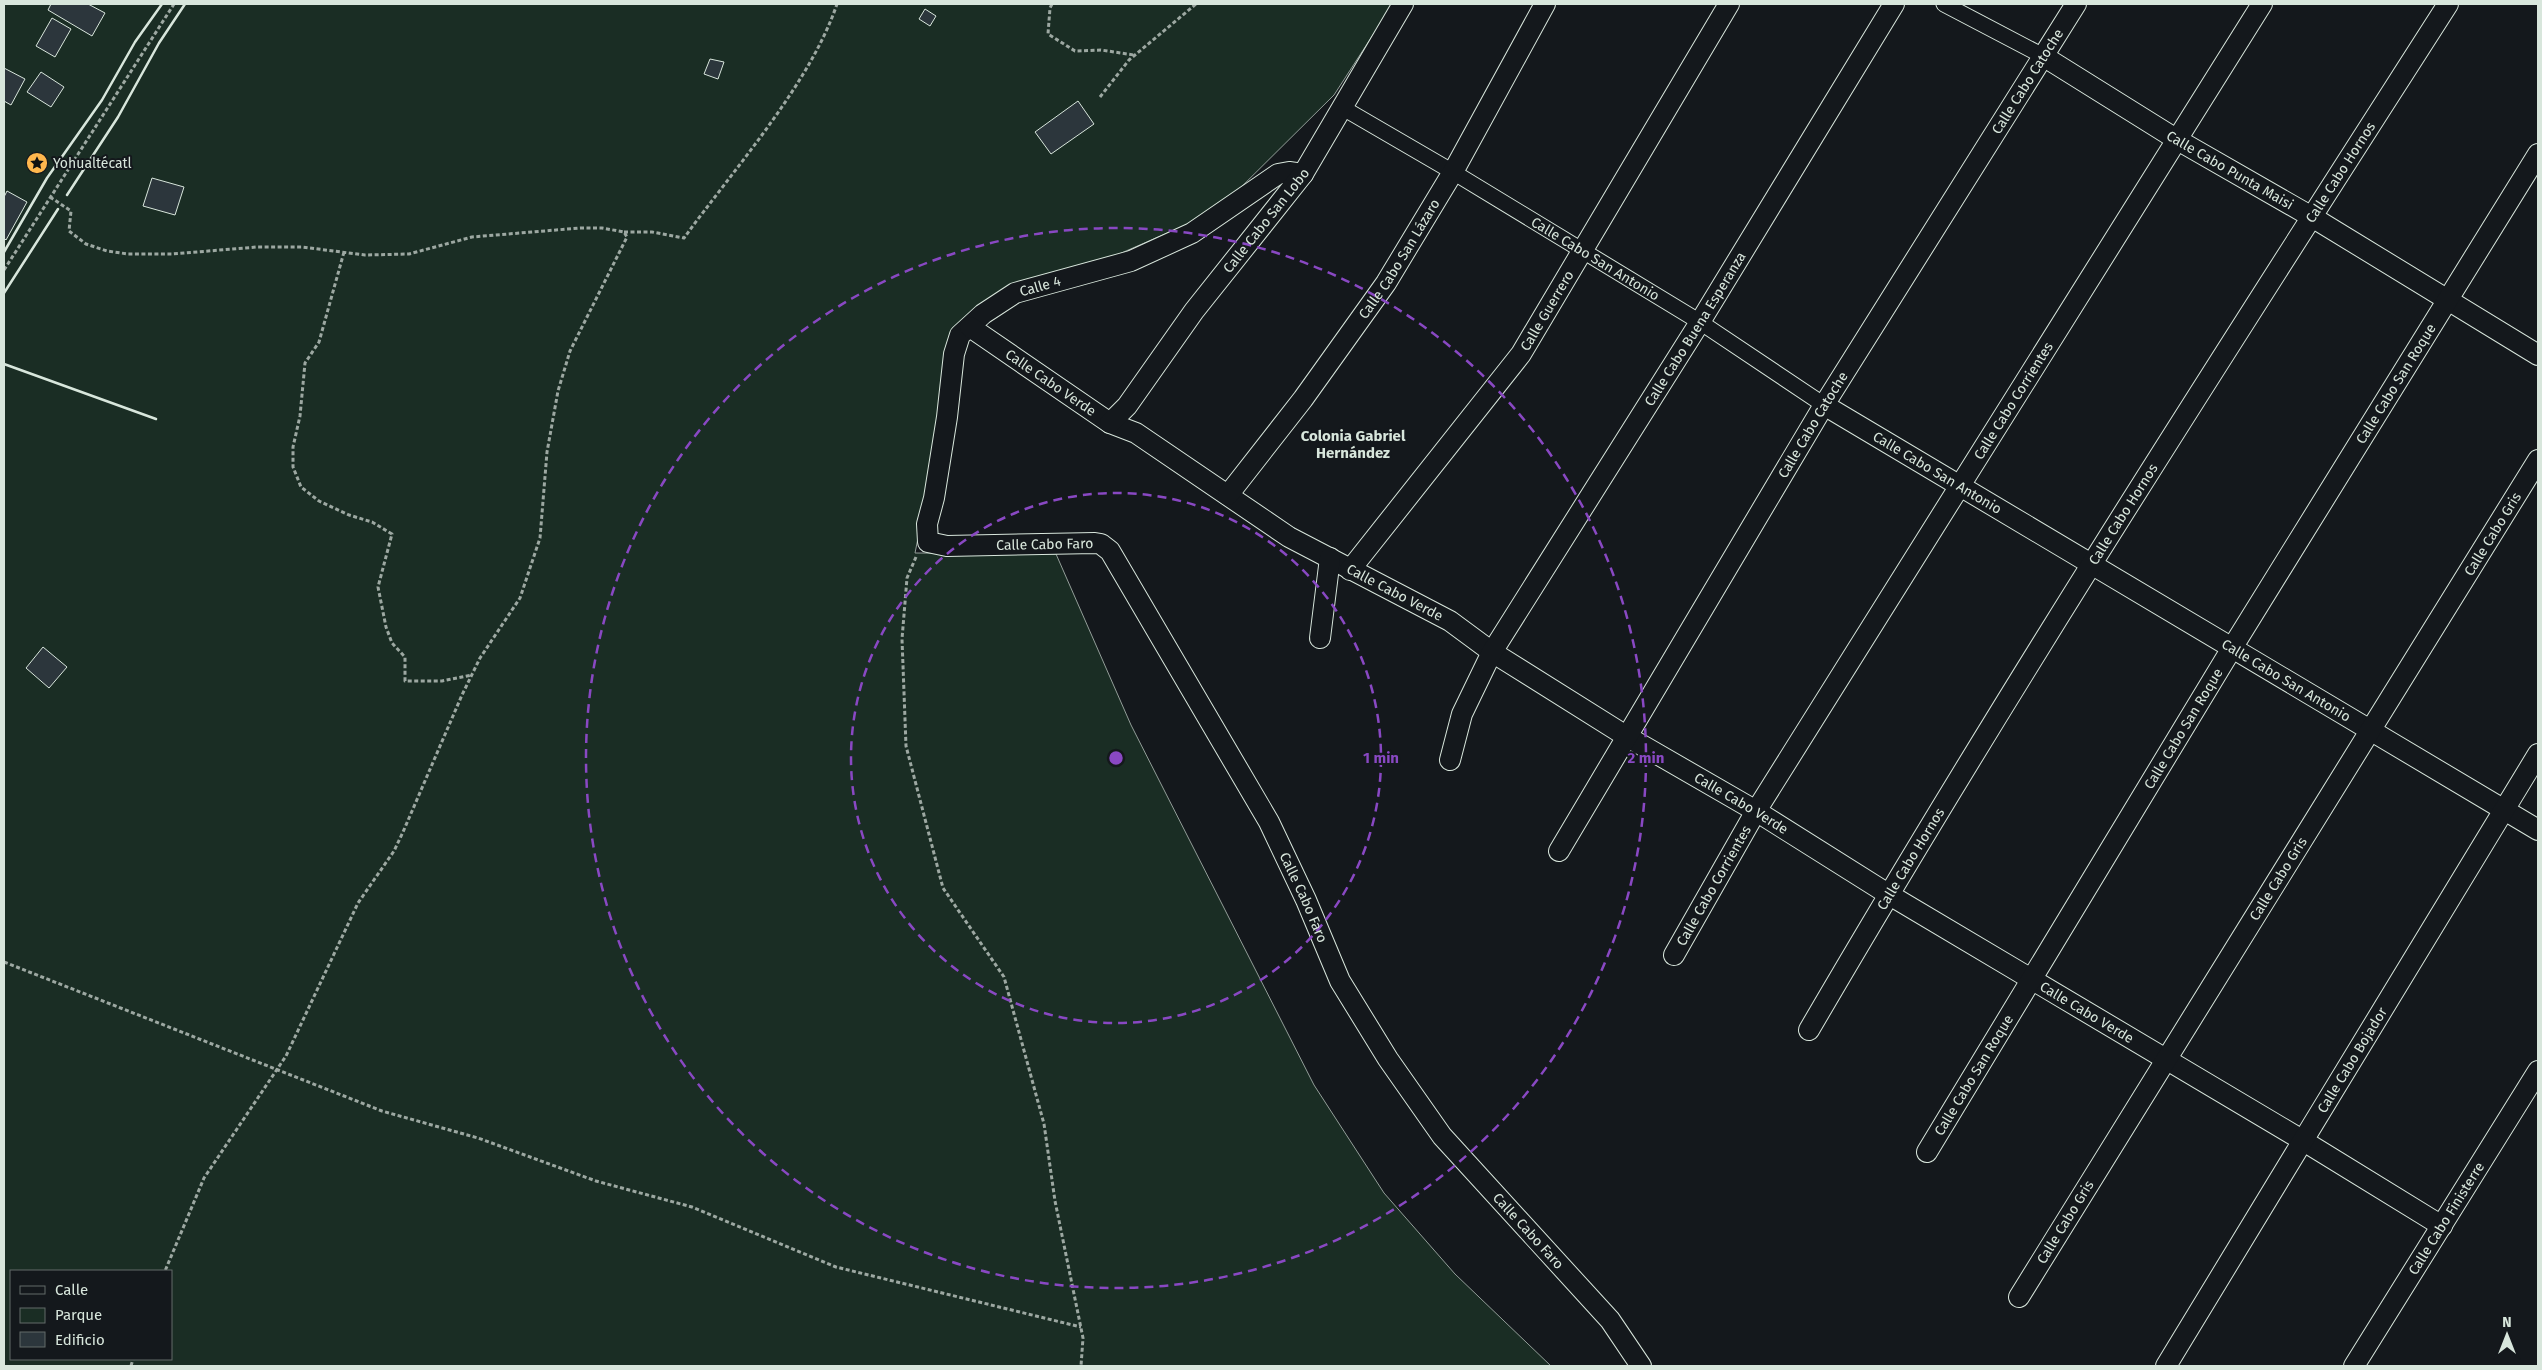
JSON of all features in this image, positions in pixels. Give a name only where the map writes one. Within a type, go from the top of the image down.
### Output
[{"type":"street","name":"Calle Cabo San Lobo","points":[[1110,423],[1127,406],[1194,311],[1343,108],[1403,4]]},
{"type":"street","name":"Calle Cabo San Lázaro","points":[[1228,495],[1304,399],[1386,283],[1453,172],[1546,4]]},
{"type":"street","name":"Calle Guerrero","points":[[1350,570],[1521,354],[1729,4]]},
{"type":"street","name":"Calle Cabo Buena Esperanza","points":[[1450,760],[1462,714],[1492,652],[1700,322],[1894,4]]},
{"type":"street","name":"Calle Cabo Punta Maisi","points":[[1944,4],[2043,56],[2176,139],[2448,298],[2538,355]]},
{"type":"street","name":"Calle Cabo Catoche","points":[[1559,851],[1824,405],[2076,4]]},
{"type":"street","name":"Calle Cabo Corrientes","points":[[1674,954],[1756,811],[2262,4]]},
{"type":"street","name":"Calle Cabo Hornos","points":[[1809,1030],[1888,894],[2092,566],[2448,4]]},
{"type":"street","name":"Calle Cabo San Antonio","points":[[1343,108],[1453,172],[1700,322],[1824,405],[1961,484],[2092,566],[2538,830]]},
{"type":"street","name":"Calle Cabo San Roque","points":[[1927,1152],[2232,648],[2538,154]]},
{"type":"street","name":"Calle 4","points":[[927,538],[947,417],[954,354],[960,335],[1015,293],[1131,261],[1192,233],[1278,174],[1296,173]]},
{"type":"street","name":"Calle Cabo Verde","points":[[970,327],[1110,423],[1136,433],[1288,537],[1450,621],[1492,652],[1626,736],[1756,811],[1888,894],[2164,1060],[2302,1140],[2442,1226]]},
{"type":"street","name":"Calle Cabo Gris","points":[[2019,1297],[2164,1060],[2371,732],[2538,460]]},
{"type":"street","name":"Calle Cabo Faro","points":[[927,538],[947,546],[1095,543],[1101,544],[1110,551],[1269,822],[1306,900],[1340,981],[1388,1059],[1442,1136],[1610,1320],[1641,1366]]},
{"type":"street","points":[[1320,638],[1330,558]]},
{"type":"street","name":"Calle Cabo Bojador","points":[[2166,1366],[2538,754]]},
{"type":"street","name":"Calle Cabo Finisterre","points":[[2354,1366],[2538,1071]]},
{"type":"path","points":[[4,270],[174,4]]},
{"type":"path","points":[[50,197],[71,210],[69,231],[86,244],[107,251],[128,254],[172,254],[257,247],[302,247],[366,255],[409,254],[472,237],[580,228],[602,228],[624,232],[652,232],[684,238],[756,141],[818,50],[837,4]]},
{"type":"path","points":[[1052,4],[1048,34],[1074,51],[1101,50],[1135,56]]},
{"type":"path","points":[[1100,97],[1135,56],[1196,4]]},
{"type":"path","points":[[165,1270],[204,1178],[286,1056],[358,902],[394,850],[403,832],[480,658],[520,598],[540,538],[547,452],[558,391],[570,351],[627,237],[624,232]]},
{"type":"path","points":[[344,252],[319,342],[305,362],[300,416],[292,447],[293,467],[301,487],[319,501],[349,515],[372,522],[392,534],[378,588],[386,627],[392,643],[405,658],[405,681],[442,680],[472,675]]},
{"type":"path","points":[[927,538],[907,578],[902,639],[906,746],[943,888],[1004,976],[1044,1124],[1055,1201],[1081,1327],[1081,1366]]},
{"type":"path","points":[[4,962],[382,1111],[478,1138],[596,1181],[692,1207],[836,1267],[1081,1327]]},
{"type":"green space","points":[[4,4],[1393,4],[1334,95],[1216,212],[962,322],[915,553],[1056,554],[1131,725],[1314,1085],[1384,1193],[1455,1274],[1551,1366],[4,1366]]},
{"type":"building","points":[[51,4],[88,4],[105,13],[92,36],[48,10]]},
{"type":"building","points":[[925,9],[936,16],[930,26],[919,19]]},
{"type":"building","points":[[52,18],[71,29],[55,57],[36,46]]},
{"type":"building","points":[[710,59],[724,62],[718,79],[704,74]]},
{"type":"building","points":[[4,68],[25,79],[11,105],[4,101]]},
{"type":"building","points":[[41,72],[64,87],[51,107],[27,92]]},
{"type":"building","points":[[1078,101],[1094,124],[1051,154],[1035,132]]},
{"type":"building","points":[[152,178],[184,187],[175,215],[143,206]]},
{"type":"building","points":[[7,191],[27,202],[6,240],[4,238],[4,197]]},
{"type":"building","points":[[43,647],[67,667],[49,688],[26,668]]},
{"type":"wall","points":[[4,252],[47,178],[102,100],[135,42],[162,4]]},
{"type":"wall","points":[[67,195],[118,117],[159,43],[185,4]]},
{"type":"wall","points":[[4,293],[58,209]]},
{"type":"wall","points":[[4,364],[156,419]]},
{"type":"place","name":"Yohualtécatl","points":[[37,163]]},
{"type":"district","name":"Colonia Gabriel Hernández","points":[[1353,444]]}]
